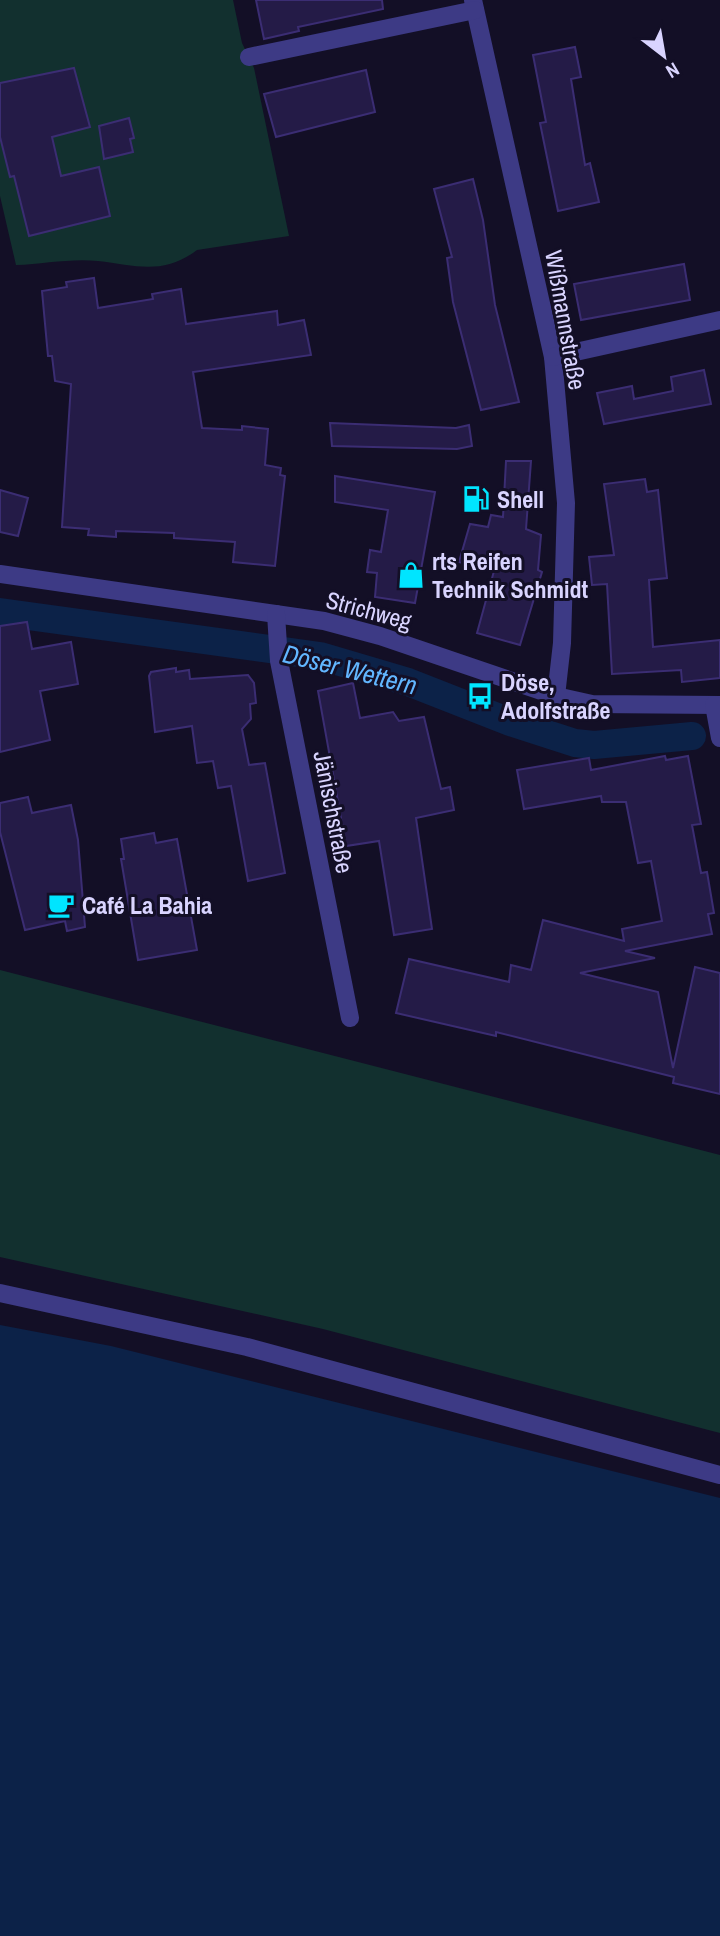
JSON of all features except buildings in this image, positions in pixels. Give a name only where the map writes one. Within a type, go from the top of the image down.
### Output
[{"type":"street","points":[[249,57],[474,5]]},
{"type":"street","name":"Wißmannstraße","points":[[474,5],[553,357],[566,503],[562,643],[556,696]]},
{"type":"street","points":[[553,357],[720,320]]},
{"type":"street","name":"Strichweg","points":[[0,574],[324,621],[380,636],[556,696],[597,704],[717,705]]},
{"type":"street","name":"Jänischstraße","points":[[276,614],[279,661],[350,1018]]},
{"type":"street","points":[[717,705],[720,738]]},
{"type":"street","points":[[0,1293],[247,1347],[720,1475]]},
{"type":"green space","points":[[0,0],[233,0],[242,43],[254,68],[289,236],[197,250],[185,258],[160,266],[88,260],[16,265],[0,196]]},
{"type":"green space","points":[[0,970],[720,1155],[720,1433],[323,1329],[0,1257]]},
{"type":"water","points":[[0,1325],[111,1346],[720,1498],[720,1936],[0,1936]]},
{"type":"waterway","name":"Döser Wettern","points":[[0,612],[320,656],[408,682],[510,722],[575,743],[594,745],[692,736]]},
{"type":"place","name":"Shell","points":[[476,499]]},
{"type":"place","name":"rts Reifen Technik Schmidt","points":[[411,575]]},
{"type":"place","name":"Döse, Adolfstraße","points":[[480,696]]},
{"type":"place","name":"Café La Bahia","points":[[61,905]]}]
